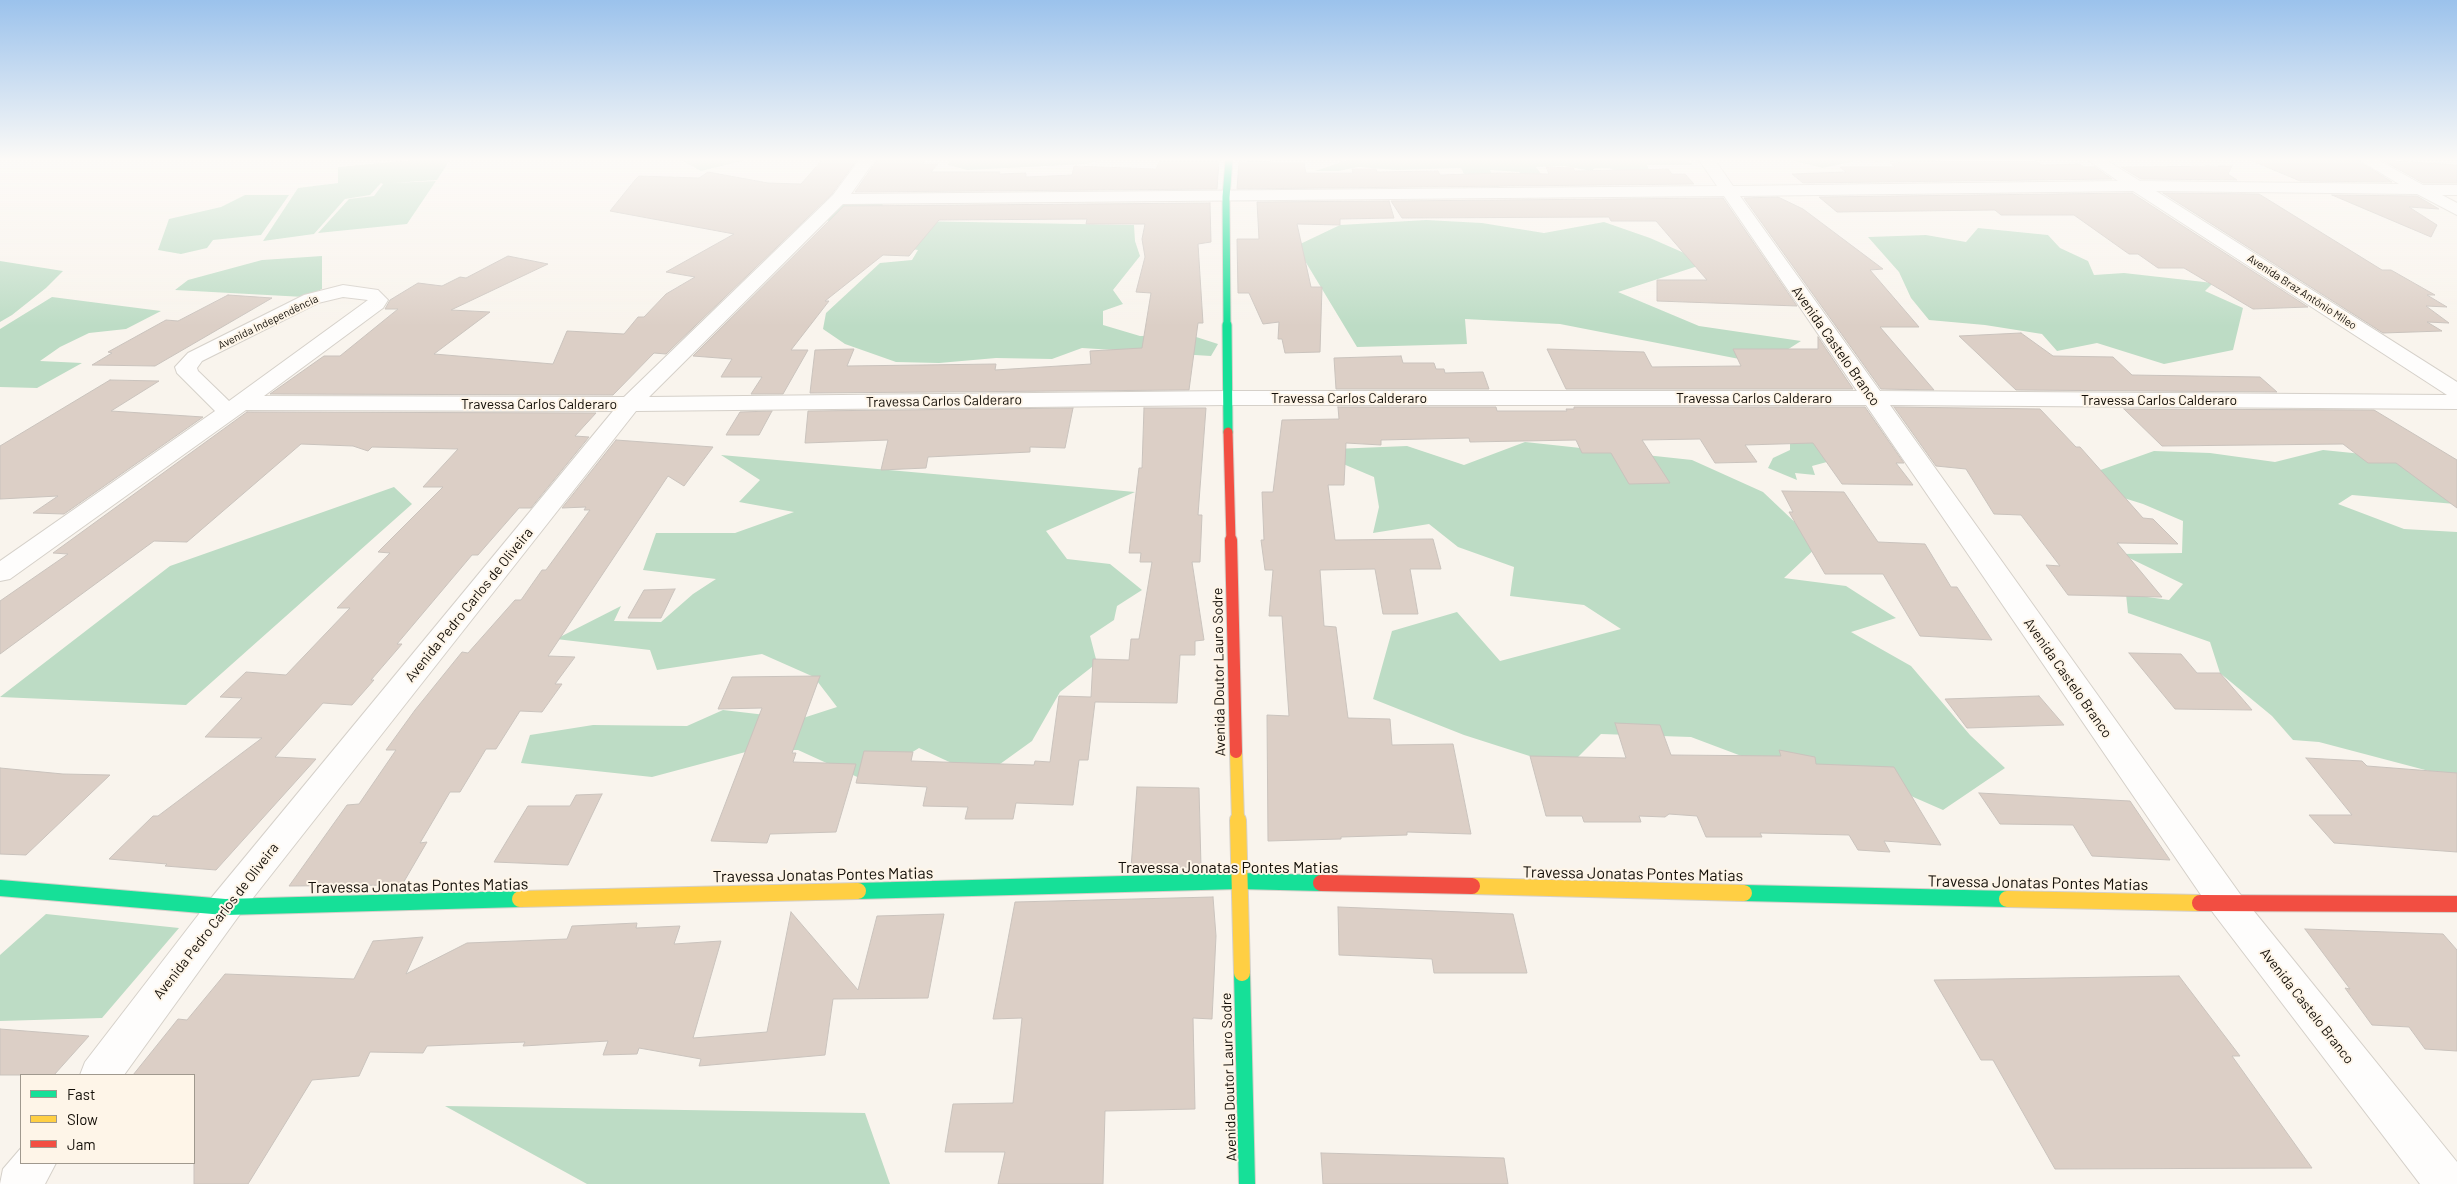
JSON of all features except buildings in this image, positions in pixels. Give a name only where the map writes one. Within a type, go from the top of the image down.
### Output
[{"type":"street","name":"Avenida Pedro Carlos de Oliveira","points":[[101,1074],[225,907],[630,404],[822,215]]},
{"type":"street","name":"Avenida Doutor Lauro Sodre","points":[[1226,215],[1227,398],[1247,1184]]},
{"type":"street","name":"Avenida Castelo Branco","points":[[1747,215],[1872,398],[2227,904],[2447,1184]]},
{"type":"street","name":"Avenida Braz Antônio Mileo","points":[[2182,215],[2457,392]]},
{"type":"street","name":"Avenida Independência","points":[[0,573],[234,408],[376,304],[378,300],[376,297],[370,294],[343,291],[311,299],[195,357],[186,367],[188,373],[234,408]]},
{"type":"street","name":"Travessa Carlos Calderaro","points":[[234,408],[1227,398],[1872,398],[2457,402]]},
{"type":"street","name":"Travessa Jonatas Pontes Matias","points":[[0,888],[225,907],[1239,881],[2227,904],[2457,904]]},
{"type":"street","points":[[19,1184],[33,1164]]},
{"type":"green space","points":[[185,215],[275,215],[261,235],[213,240],[207,248],[181,254],[158,250],[169,219]]},
{"type":"green space","points":[[280,215],[331,215],[314,234],[263,241]]},
{"type":"green space","points":[[334,215],[413,215],[407,224],[318,233]]},
{"type":"green space","points":[[825,215],[901,215],[913,221],[1134,225],[1135,241],[1140,256],[1113,290],[1123,304],[1103,311],[1103,325],[1140,336],[1190,335],[1218,344],[1211,356],[1082,348],[1052,359],[996,358],[939,363],[896,362],[845,344],[823,329],[826,313],[880,263],[912,260],[918,250],[881,244],[822,218]]},
{"type":"green space","points":[[1426,220],[1482,223],[1544,233],[1604,222],[1650,238],[1707,263],[1618,292],[1699,326],[1801,341],[1765,364],[1560,324],[1465,319],[1467,344],[1357,347],[1296,246],[1340,225]]},
{"type":"green space","points":[[1978,228],[2048,235],[2060,248],[2088,261],[2094,275],[2124,273],[2213,283],[2205,291],[2243,308],[2233,350],[2164,364],[2097,343],[2057,351],[2042,334],[1985,325],[1929,320],[1911,298],[1899,272],[1868,237],[1926,235],[1966,242]]},
{"type":"green space","points":[[322,256],[322,289],[304,297],[175,290],[188,280],[262,260]]},
{"type":"green space","points":[[0,261],[63,271],[46,288],[12,315],[0,322]]},
{"type":"green space","points":[[52,297],[161,311],[126,329],[89,333],[60,347],[40,361],[82,363],[37,388],[0,387],[0,329]]},
{"type":"green space","points":[[1811,435],[1838,459],[1812,466],[1815,475],[1795,473],[1797,480],[1768,468],[1773,458],[1790,450],[1790,444]]},
{"type":"green space","points":[[1525,442],[1692,460],[1763,492],[1819,545],[1784,578],[1846,586],[1896,618],[1851,632],[1911,666],[1970,735],[2005,768],[1943,810],[1879,782],[1776,769],[1691,737],[1601,734],[1567,768],[1464,735],[1373,699],[1392,631],[1457,612],[1500,661],[1621,629],[1584,605],[1510,596],[1514,567],[1458,547],[1429,524],[1373,533],[1379,507],[1374,477],[1310,450],[1407,446],[1464,465]]},
{"type":"green space","points":[[2323,450],[2392,457],[2455,504],[2352,495],[2338,504],[2404,529],[2457,532],[2457,774],[2429,771],[2319,742],[2293,740],[2272,716],[2220,673],[2210,642],[2128,613],[2126,594],[2169,600],[2183,584],[2121,554],[2182,553],[2183,521],[2143,504],[2028,468],[2092,473],[2154,451],[2210,453],[2275,462]]},
{"type":"green space","points":[[721,455],[1135,492],[1046,531],[1067,559],[1110,564],[1142,590],[1117,606],[1114,620],[1090,636],[1097,663],[1060,692],[1032,741],[982,777],[919,748],[866,781],[798,750],[753,750],[652,777],[521,763],[530,735],[593,725],[687,726],[723,710],[800,719],[837,707],[814,677],[762,654],[657,670],[650,650],[556,639],[621,606],[614,621],[661,622],[693,594],[716,579],[643,570],[656,533],[735,533],[794,512],[739,502],[760,480]]},
{"type":"green space","points":[[394,487],[412,504],[186,705],[0,697],[170,566]]},
{"type":"green space","points":[[46,914],[179,928],[102,1018],[0,1021],[0,955]]},
{"type":"green space","points":[[445,1106],[865,1113],[890,1184],[587,1184]]},
{"type":"traffic: fast","points":[[1226,215],[1228,432]]},
{"type":"traffic: fast","points":[[858,891],[1239,881],[1321,883]]},
{"type":"traffic: fast","points":[[0,888],[225,907],[520,899]]},
{"type":"traffic: fast","points":[[1744,893],[2007,899]]},
{"type":"traffic: fast","points":[[1242,973],[1247,1184]]},
{"type":"traffic: slow","points":[[1236,752],[1242,973]]},
{"type":"traffic: slow","points":[[1472,886],[1744,893]]},
{"type":"traffic: slow","points":[[520,899],[858,891]]},
{"type":"traffic: slow","points":[[2007,899],[2200,903]]},
{"type":"traffic: jam","points":[[1228,432],[1236,752]]},
{"type":"traffic: jam","points":[[1321,883],[1472,886]]},
{"type":"traffic: jam","points":[[2200,903],[2457,904]]}]
